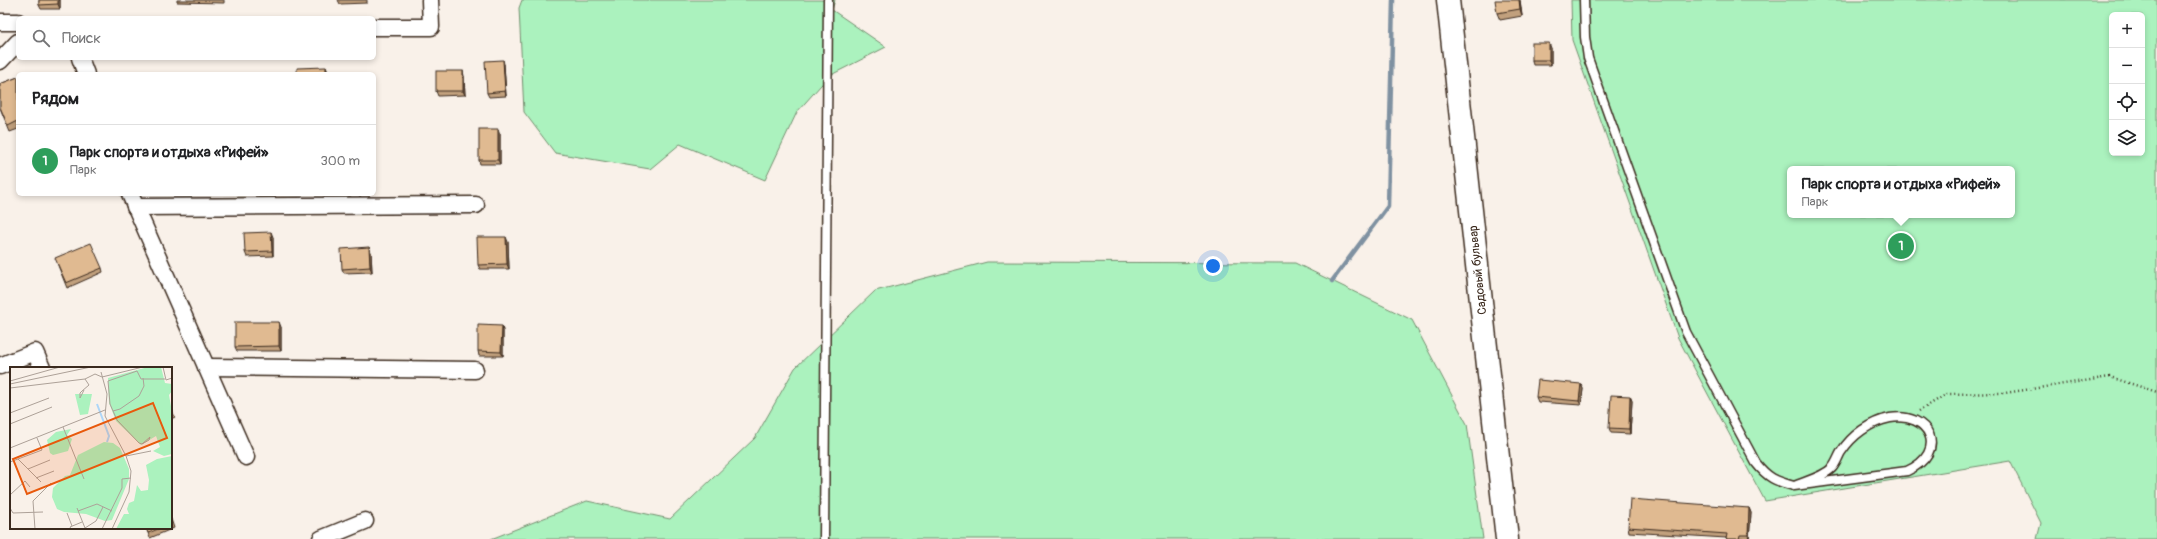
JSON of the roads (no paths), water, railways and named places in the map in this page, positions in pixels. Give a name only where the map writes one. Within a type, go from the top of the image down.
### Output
[{"type":"street","points":[[376,26],[431,27],[430,0]]},
{"type":"street","name":"Садовый бульвар","points":[[1448,0],[1507,539]]},
{"type":"street","points":[[0,22],[16,22]]},
{"type":"street","points":[[0,62],[16,44]]},
{"type":"street","points":[[81,60],[85,72]]},
{"type":"street","points":[[246,457],[132,201],[476,205]]},
{"type":"street","points":[[0,366],[35,352],[42,367]]},
{"type":"street","points":[[206,367],[475,370]]},
{"type":"street","points":[[322,539],[365,521]]},
{"type":"lane","points":[[824,539],[828,0]]},
{"type":"lane","points":[[1584,0],[1585,36],[1588,58],[1686,332],[1756,463],[1766,475],[1777,482],[1794,486],[1907,471],[1918,466],[1926,458],[1932,444],[1928,431],[1920,424],[1906,418],[1890,418],[1858,432],[1848,442],[1834,467],[1827,472],[1794,486]]},
{"type":"waterway","points":[[1332,281],[1388,206],[1393,0]]},
{"type":"place","name":"Парк спорта и отдыха «Рифей»","points":[[1901,246]]}]
